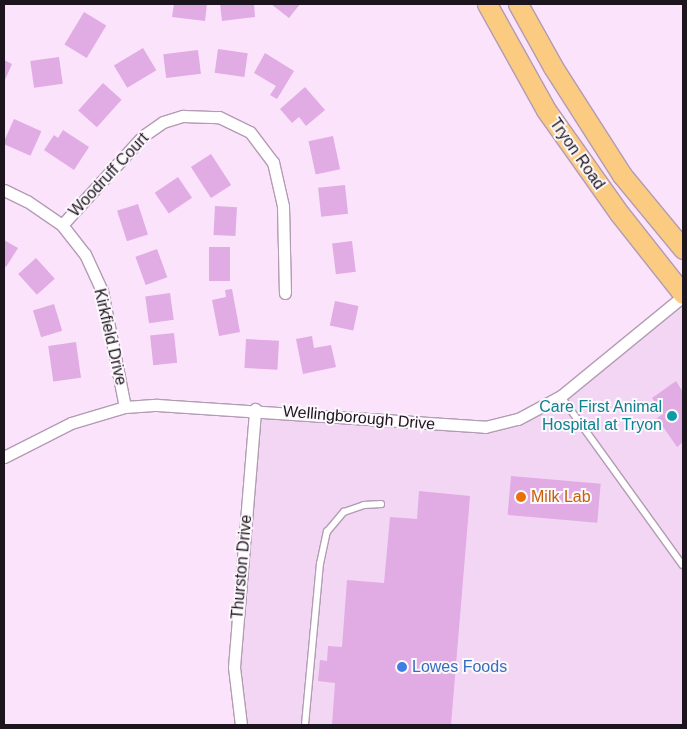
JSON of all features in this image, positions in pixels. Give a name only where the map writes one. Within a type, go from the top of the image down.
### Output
[{"type":"main road","name":"Tryon Road","points":[[487,4],[546,110],[619,213],[683,295]]},
{"type":"main road","name":"Tryon Road","points":[[518,4],[553,67],[622,176],[683,249]]},
{"type":"street","name":"Woodruff Court","points":[[62,225],[143,136],[163,122],[184,116],[219,117],[250,132],[274,162],[283,206],[285,293]]},
{"type":"street","name":"Kirkfield Drive","points":[[4,190],[27,201],[62,225],[85,254],[102,291],[125,407]]},
{"type":"street","name":"Wellingborough Drive","points":[[4,457],[71,424],[125,407],[190,404],[485,427],[518,419],[561,396],[683,295]]},
{"type":"street","name":"Thurston Drive","points":[[241,725],[234,667],[255,409]]},
{"type":"lane","points":[[561,396],[683,565]]},
{"type":"lane","points":[[305,725],[320,564],[327,532],[344,512],[364,504],[381,504]]},
{"type":"shaded area","points":[[683,296],[683,725],[241,725],[234,667],[255,409],[485,427],[540,408]]},
{"type":"building","points":[[174,4],[207,4],[205,21],[172,17]]},
{"type":"building","points":[[220,4],[254,4],[255,17],[222,21]]},
{"type":"building","points":[[271,4],[300,4],[289,18]]},
{"type":"building","points":[[84,12],[106,25],[87,58],[64,45]]},
{"type":"building","points":[[143,48],[156,70],[127,88],[114,66]]},
{"type":"building","points":[[218,49],[248,53],[244,77],[215,73]]},
{"type":"building","points":[[198,50],[201,74],[166,78],[163,54]]},
{"type":"building","points":[[265,53],[294,71],[277,99],[270,95],[276,86],[254,73]]},
{"type":"building","points":[[59,57],[63,84],[34,88],[30,61]]},
{"type":"building","points":[[4,60],[12,64],[4,82]]},
{"type":"building","points":[[103,83],[122,100],[97,127],[78,110]]},
{"type":"building","points":[[305,87],[325,110],[306,126],[299,117],[292,123],[280,109]]},
{"type":"building","points":[[14,119],[41,131],[30,156],[4,144]]},
{"type":"building","points":[[63,130],[89,147],[74,170],[44,150],[54,135],[58,138]]},
{"type":"building","points":[[333,136],[340,169],[316,174],[309,141]]},
{"type":"building","points":[[211,154],[231,185],[211,198],[191,167]]},
{"type":"building","points":[[178,177],[192,198],[169,213],[155,193]]},
{"type":"building","points":[[345,185],[348,214],[321,217],[318,188]]},
{"type":"building","points":[[138,204],[148,234],[127,241],[117,211]]},
{"type":"building","points":[[215,206],[237,207],[235,236],[213,235]]},
{"type":"building","points":[[4,240],[18,248],[6,267],[4,265]]},
{"type":"building","points":[[352,241],[356,272],[336,274],[332,243]]},
{"type":"building","points":[[209,247],[230,247],[230,281],[209,281]]},
{"type":"building","points":[[157,249],[167,277],[146,285],[135,257]]},
{"type":"building","points":[[36,258],[55,279],[37,295],[18,274]]},
{"type":"building","points":[[232,289],[240,332],[219,336],[212,300],[226,297],[225,290]]},
{"type":"building","points":[[170,293],[174,320],[149,323],[145,296]]},
{"type":"building","points":[[335,301],[358,306],[353,330],[330,325]]},
{"type":"building","points":[[54,304],[62,331],[41,337],[33,310]]},
{"type":"building","points":[[174,333],[177,363],[153,365],[150,336]]},
{"type":"building","points":[[312,336],[314,348],[331,345],[336,367],[303,374],[296,339]]},
{"type":"building","points":[[246,339],[279,341],[277,370],[244,368]]},
{"type":"building","points":[[76,342],[81,378],[53,382],[48,346]]},
{"type":"building","name":"Care First Animal Hospital at Tryon","points":[[676,381],[683,392],[683,442],[677,447],[657,418],[663,414],[652,398]]},
{"type":"building","points":[[511,476],[601,484],[597,523],[508,515]]},
{"type":"building","points":[[419,491],[470,496],[451,725],[332,725],[335,683],[318,681],[320,660],[327,661],[328,646],[342,647],[347,580],[384,583],[390,517],[417,519]]},
{"type":"place","name":"Care First Animal Hospital at Tryon","points":[[672,416]]},
{"type":"place","name":"Milk Lab","points":[[521,497]]},
{"type":"place","name":"Lowes Foods","points":[[402,667]]}]
